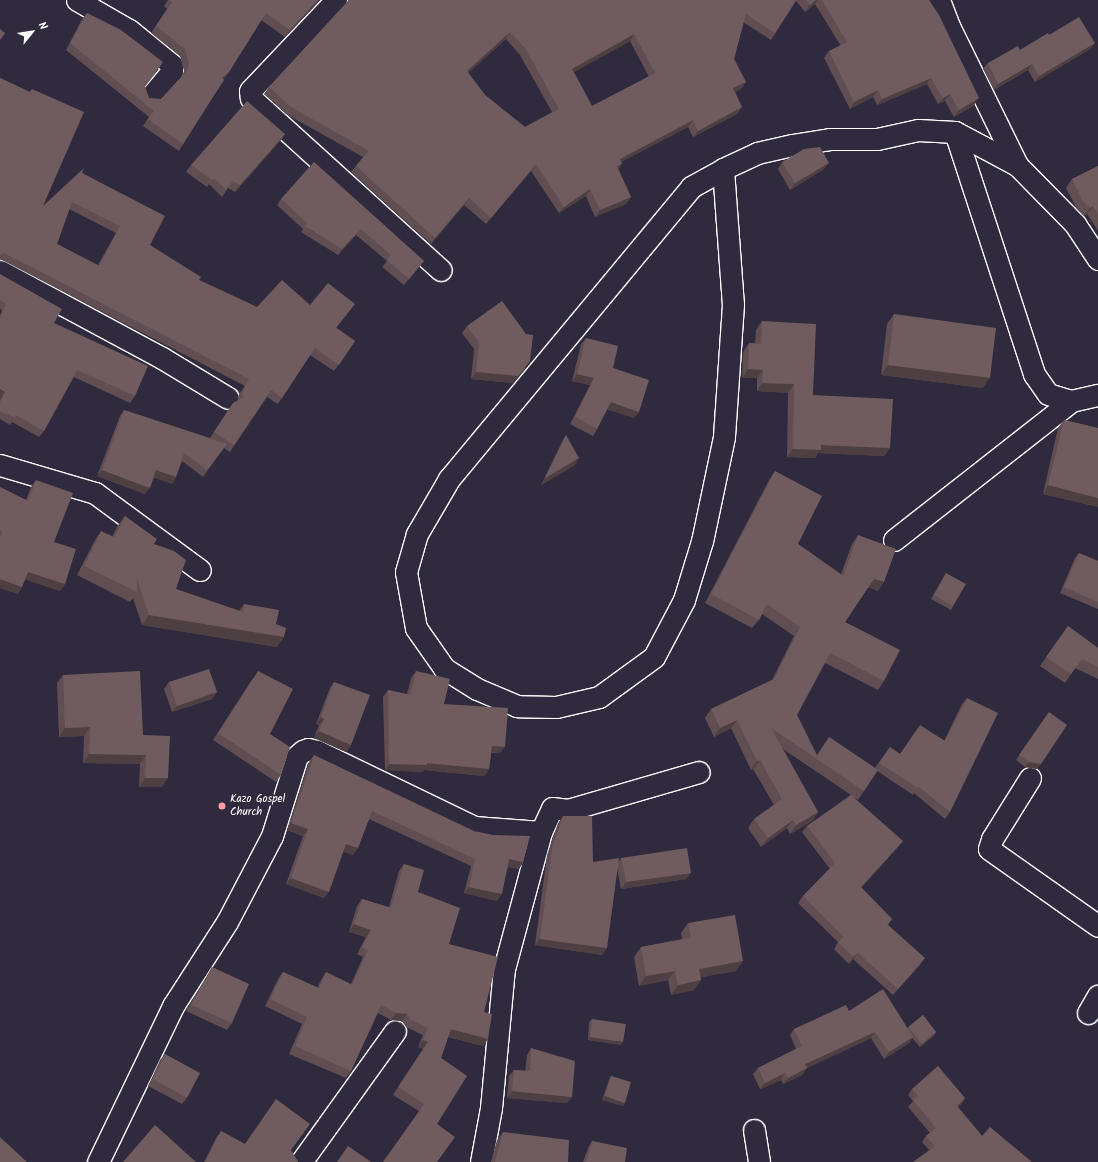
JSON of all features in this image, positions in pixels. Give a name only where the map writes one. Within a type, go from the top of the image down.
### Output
[{"type":"street","points":[[77,0],[129,30],[172,65],[172,71],[152,95]]},
{"type":"street","points":[[336,0],[250,91],[250,98],[441,270]]},
{"type":"street","points":[[939,0],[950,28],[1017,165]]},
{"type":"street","points":[[723,169],[733,304],[724,437],[702,541],[684,600],[654,657],[599,697],[556,707],[517,706],[477,689],[444,668],[416,628],[406,572],[417,534],[449,478],[691,187],[723,169],[757,153],[792,145],[830,139],[877,139],[918,130],[955,132],[1017,165],[1075,224],[1098,259]]},
{"type":"street","points":[[955,132],[1034,374],[1048,394],[1070,401]]},
{"type":"street","points":[[0,271],[162,358],[228,398]]},
{"type":"street","points":[[894,540],[1070,401],[1098,395]]},
{"type":"street","points":[[0,465],[96,493],[200,570]]},
{"type":"street","points":[[98,1162],[174,1006],[227,922],[272,836],[297,756],[303,751],[308,749],[317,751],[474,827],[541,832]]},
{"type":"street","points":[[480,1162],[491,1108],[504,969],[541,832],[552,808],[568,810],[699,772]]},
{"type":"street","points":[[1030,778],[992,839],[989,849],[1098,926]]},
{"type":"street","points":[[301,1162],[395,1031]]},
{"type":"street","points":[[754,1130],[759,1162]]},
{"type":"building","points":[[169,0],[318,0],[290,30],[266,13],[229,72],[222,78],[224,80],[183,144],[148,119],[154,111],[70,43],[87,13],[121,30],[163,62],[145,87],[149,98],[161,99],[186,72],[189,64],[185,49],[156,26],[172,2]]},
{"type":"building","points":[[349,0],[796,0],[775,33],[746,14],[734,59],[746,82],[733,88],[742,107],[698,131],[693,120],[620,159],[622,164],[617,166],[631,197],[600,210],[590,189],[564,207],[536,164],[491,218],[469,198],[435,238],[356,166],[369,151],[291,107],[269,87]],"holes":[[[510,32],[525,48],[559,109],[525,127],[485,95],[467,71]],[[634,34],[655,73],[592,106],[572,69]]]},
{"type":"building","points":[[806,0],[816,0],[810,5]]},
{"type":"building","points":[[822,0],[929,0],[939,15],[979,98],[959,110],[950,94],[943,98],[931,78],[882,99],[878,90],[854,102],[829,51],[847,42]]},
{"type":"building","points":[[1079,17],[1095,43],[1039,76],[1032,64],[998,84],[988,63],[1018,46],[1020,50]]},
{"type":"building","points":[[0,29],[5,33],[0,40]]},
{"type":"building","points":[[0,78],[30,92],[32,89],[84,112],[43,206],[84,168],[82,173],[165,216],[150,245],[201,277],[199,280],[257,307],[282,280],[310,305],[328,283],[355,304],[336,328],[355,341],[339,365],[315,348],[282,398],[271,390],[234,445],[214,432],[233,403],[242,398],[244,388],[249,379],[4,253],[0,255]],"holes":[[[72,202],[120,226],[99,266],[57,244]]]},
{"type":"building","points":[[247,101],[285,134],[240,185],[233,181],[226,190],[214,178],[212,180],[191,165]]},
{"type":"building","points":[[820,147],[829,163],[795,183],[782,162],[804,149]]},
{"type":"building","points":[[314,162],[424,261],[409,279],[387,260],[391,255],[361,229],[342,249],[305,226],[307,223],[281,199]]},
{"type":"building","points":[[1098,166],[1098,214],[1093,206],[1090,208],[1083,201],[1072,179]]},
{"type":"building","points":[[0,274],[62,309],[54,323],[148,366],[135,396],[77,370],[44,431],[16,415],[15,418],[0,411],[0,402],[5,392],[0,389],[0,318],[6,304],[0,300]]},
{"type":"building","points":[[502,301],[526,334],[533,335],[530,361],[518,376],[476,372],[479,342],[467,326]]},
{"type":"building","points":[[894,314],[996,328],[990,378],[888,365]]},
{"type":"building","points":[[762,321],[816,324],[813,395],[893,399],[890,448],[821,445],[821,450],[793,449],[794,384],[762,383],[763,370],[748,369],[749,343],[761,344]]},
{"type":"building","points":[[586,338],[618,346],[613,368],[649,380],[639,412],[611,402],[597,429],[575,417],[594,378],[577,374]]},
{"type":"building","points":[[124,410],[227,444],[207,470],[184,453],[176,477],[156,470],[150,488],[102,470]]},
{"type":"building","points":[[1064,420],[1098,428],[1098,498],[1048,485]]},
{"type":"building","points":[[566,435],[579,458],[545,478]]},
{"type":"building","points":[[775,471],[822,496],[798,544],[843,576],[858,535],[896,549],[884,582],[874,579],[845,622],[900,650],[884,681],[830,653],[797,715],[817,756],[829,737],[878,770],[864,791],[771,728],[818,812],[796,825],[793,820],[768,838],[754,819],[782,799],[760,760],[757,761],[737,720],[720,728],[711,709],[774,679],[800,627],[767,604],[759,620],[711,594]]},
{"type":"building","points":[[36,480],[73,493],[54,542],[76,549],[65,584],[28,572],[22,587],[0,579],[0,538],[2,531],[0,530],[0,487],[28,501]]},
{"type":"building","points":[[125,516],[157,539],[154,544],[174,551],[186,560],[176,589],[243,612],[244,604],[279,610],[276,624],[286,628],[284,637],[149,615],[137,579],[137,592],[84,566],[101,531],[114,537]]},
{"type":"building","points":[[1079,553],[1098,561],[1098,602],[1064,587]]},
{"type":"building","points":[[946,573],[966,584],[953,606],[934,595]]},
{"type":"building","points":[[1068,626],[1098,648],[1098,667],[1082,659],[1071,674],[1046,657]]},
{"type":"building","points":[[209,669],[217,692],[177,706],[169,682]]},
{"type":"building","points":[[140,671],[143,735],[170,736],[168,778],[145,778],[146,755],[89,754],[90,727],[65,728],[63,675]]},
{"type":"building","points":[[258,671],[293,689],[270,734],[290,747],[281,775],[218,733]]},
{"type":"building","points":[[416,671],[450,679],[444,704],[508,708],[505,747],[492,746],[489,769],[427,763],[427,765],[389,764],[388,690],[410,695]]},
{"type":"building","points":[[334,682],[370,695],[351,745],[319,731],[324,719],[321,717]]},
{"type":"building","points":[[967,698],[998,713],[950,812],[919,787],[918,788],[879,763],[890,747],[900,754],[920,725],[945,741]]},
{"type":"building","points":[[1049,712],[1067,725],[1041,764],[1029,762],[1019,755]]},
{"type":"building","points":[[314,755],[474,831],[493,835],[530,836],[523,862],[509,859],[502,894],[469,887],[475,859],[372,811],[358,848],[346,844],[329,892],[291,878],[308,829],[291,823]]},
{"type":"building","points":[[851,795],[903,841],[861,887],[892,919],[887,924],[925,958],[898,989],[858,953],[853,957],[838,942],[844,937],[803,896],[835,863],[807,826]]},
{"type":"building","points":[[563,816],[592,816],[593,862],[619,858],[607,948],[540,939],[552,848]]},
{"type":"building","points":[[687,848],[691,873],[626,882],[621,858]]},
{"type":"building","points":[[404,864],[424,870],[418,892],[460,908],[449,944],[498,957],[484,1012],[492,1014],[488,1039],[451,1029],[441,1058],[467,1076],[437,1124],[455,1137],[437,1162],[383,1162],[424,1104],[398,1087],[428,1042],[423,1040],[428,1028],[411,1020],[407,1014],[396,1013],[381,1005],[351,1071],[295,1046],[307,1017],[270,999],[283,972],[319,988],[326,972],[352,985],[368,950],[362,947],[371,930],[354,924],[362,899],[391,908]]},
{"type":"building","points":[[735,915],[743,961],[699,969],[701,980],[678,985],[675,971],[646,976],[641,947],[691,938],[688,923]]},
{"type":"building","points":[[212,967],[249,984],[232,1023],[191,1005]]},
{"type":"building","points":[[883,989],[913,1037],[889,1052],[875,1032],[805,1064],[807,1068],[788,1078],[785,1073],[765,1083],[758,1068],[802,1046],[794,1029],[846,1005],[849,1011]]},
{"type":"building","points":[[923,1015],[936,1032],[922,1044],[908,1027]]},
{"type":"building","points":[[592,1019],[626,1024],[623,1042],[590,1037]]},
{"type":"building","points":[[531,1048],[575,1061],[572,1097],[512,1091],[514,1070],[530,1071]]},
{"type":"building","points":[[165,1054],[200,1073],[187,1098],[153,1079]]},
{"type":"building","points":[[938,1066],[965,1098],[957,1106],[982,1136],[990,1127],[1032,1162],[913,1162],[935,1146],[926,1136],[936,1128],[913,1100],[918,1096],[912,1089]]},
{"type":"building","points":[[611,1076],[631,1082],[625,1103],[605,1096]]},
{"type":"building","points":[[276,1099],[310,1124],[291,1150],[298,1162],[205,1162],[221,1131],[245,1144]]},
{"type":"building","points":[[155,1125],[196,1162],[123,1162]]},
{"type":"building","points":[[503,1132],[569,1140],[568,1162],[495,1162]]},
{"type":"building","points":[[0,1137],[27,1162],[0,1162]]},
{"type":"building","points":[[592,1141],[627,1148],[625,1162],[586,1162]]},
{"type":"building","points":[[348,1146],[371,1162],[337,1162]]},
{"type":"place","name":"Kazo Gospel Church","points":[[222,806]]}]
